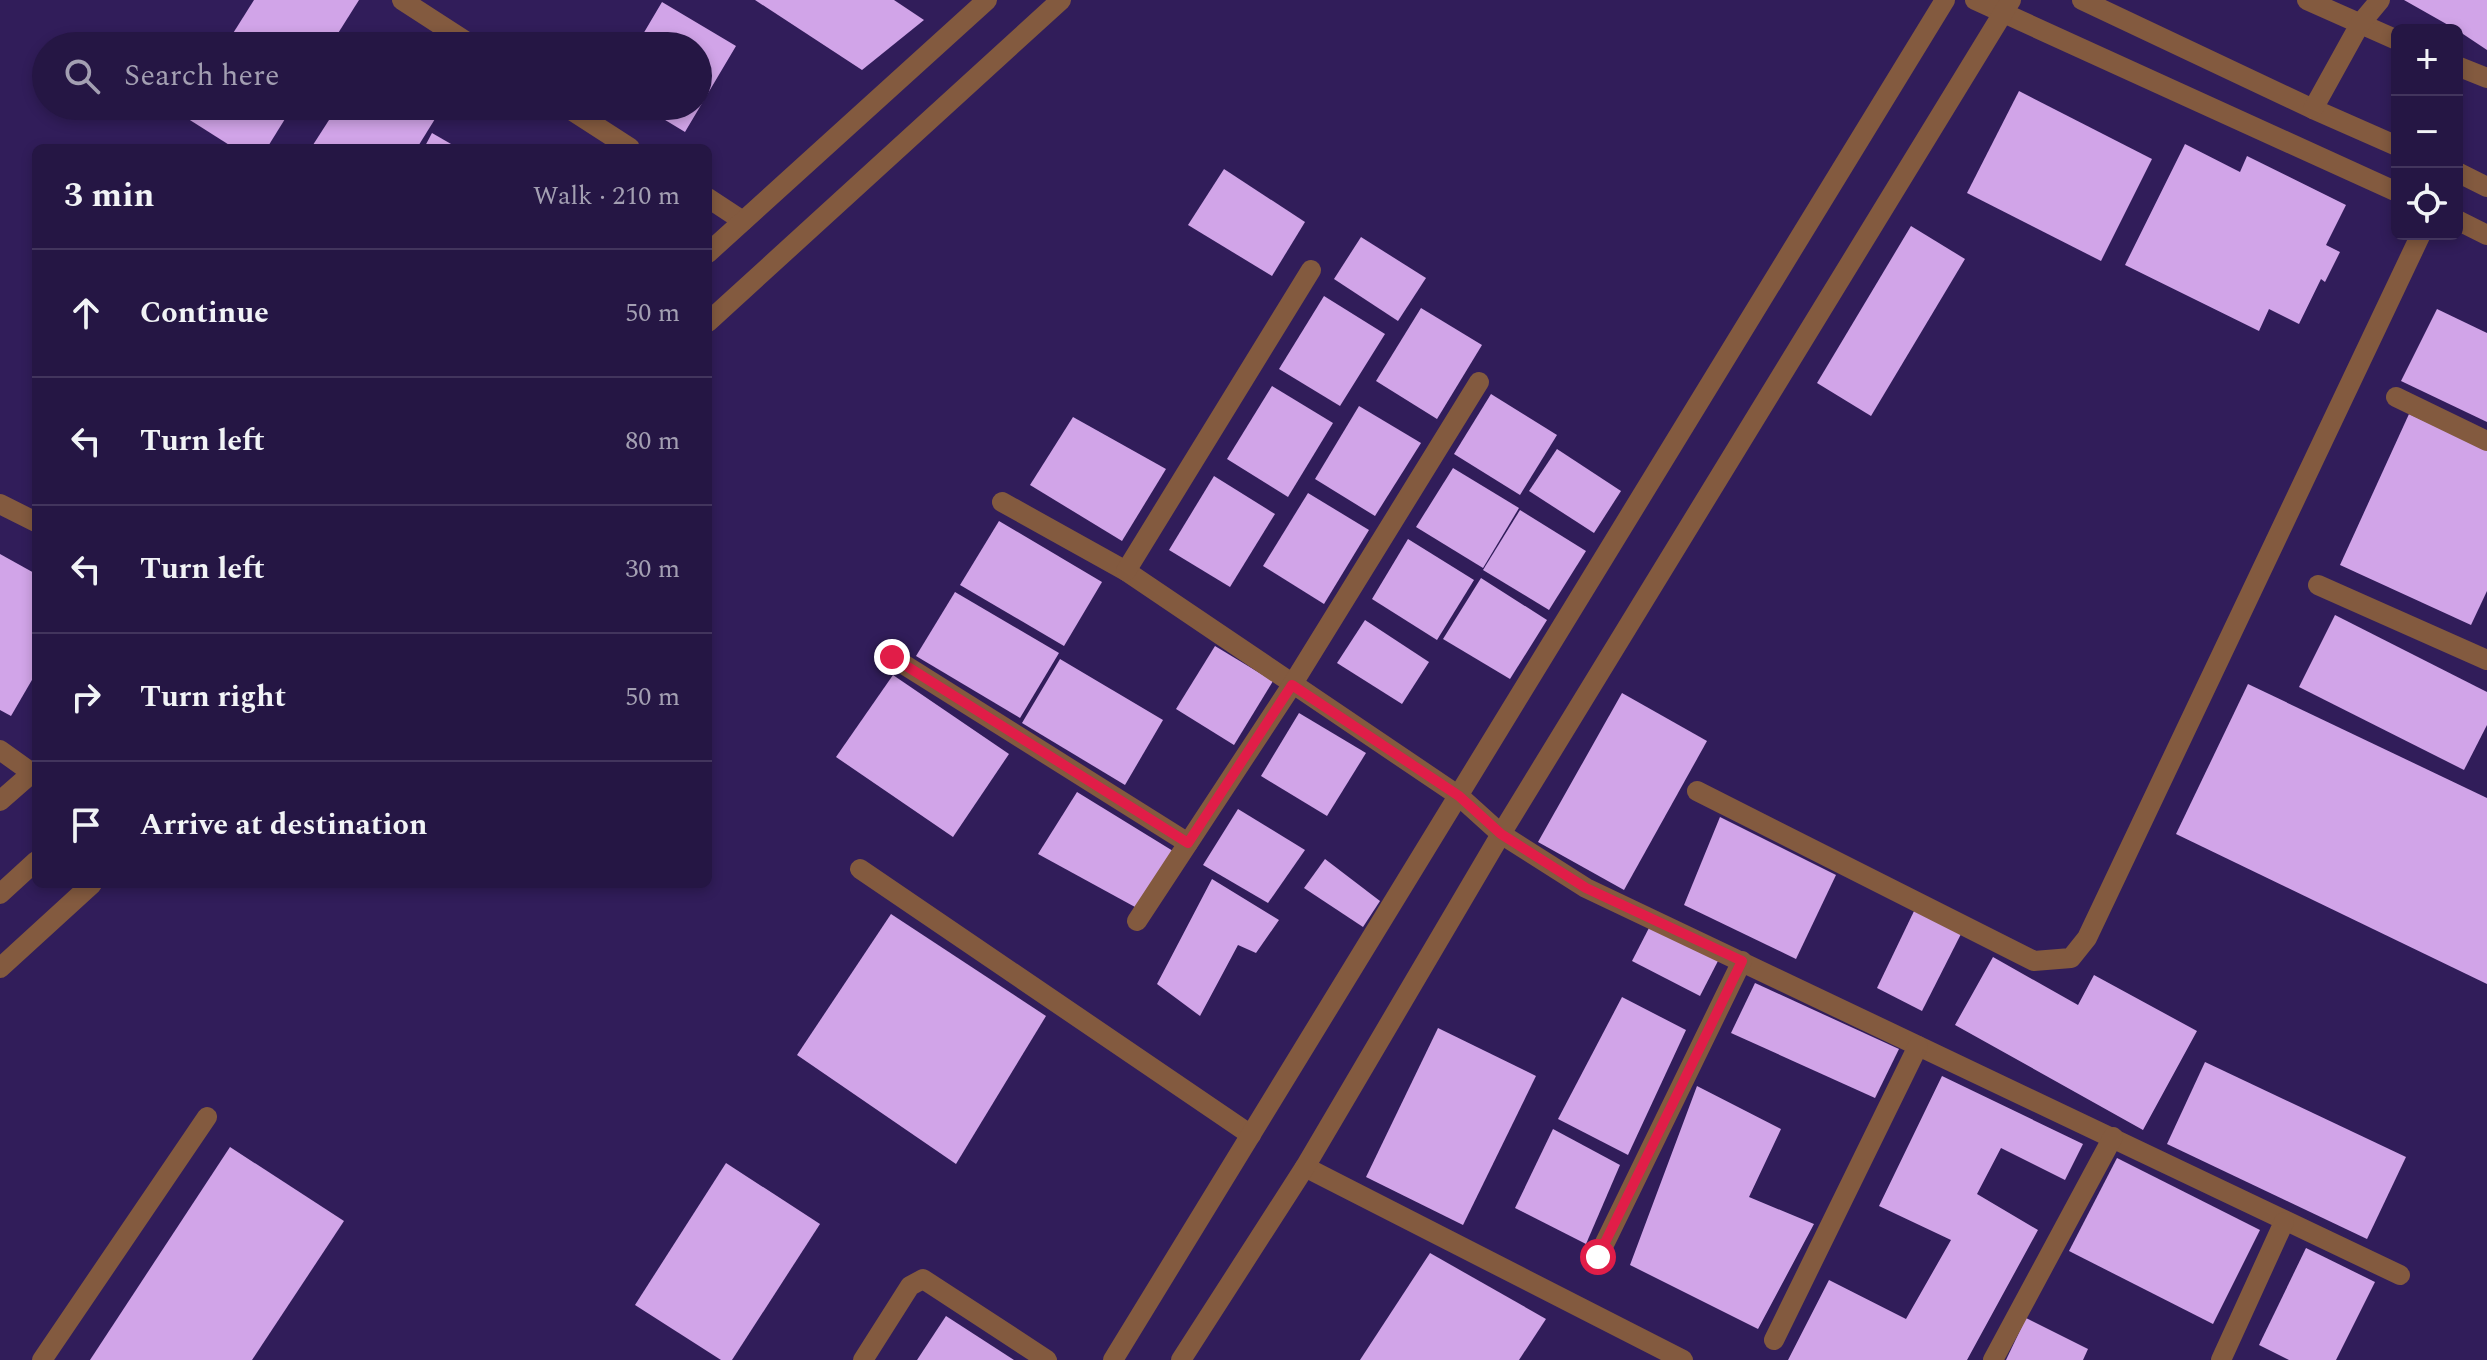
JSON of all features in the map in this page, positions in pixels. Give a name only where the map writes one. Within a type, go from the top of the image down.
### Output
[{"type":"street","points":[[402,0],[451,32]]},
{"type":"street","points":[[712,249],[987,0]]},
{"type":"street","points":[[712,318],[1061,0]]},
{"type":"street","points":[[1113,1360],[1945,0]]},
{"type":"street","points":[[1975,0],[2007,6],[2391,189]]},
{"type":"street","points":[[2082,0],[2391,143]]},
{"type":"street","points":[[2307,0],[2391,37]]},
{"type":"street","points":[[2313,109],[2360,24],[2380,0]]},
{"type":"street","points":[[1181,1360],[1305,1167],[1501,834],[2007,6]]},
{"type":"street","points":[[2463,68],[2487,78]]},
{"type":"street","points":[[587,120],[624,144]]},
{"type":"street","points":[[2463,175],[2487,187]]},
{"type":"street","points":[[712,201],[743,221]]},
{"type":"street","points":[[2463,223],[2487,235]]},
{"type":"street","points":[[1697,791],[2034,961],[2071,958],[2087,938],[2418,240]]},
{"type":"street","points":[[1126,571],[1311,270]]},
{"type":"street","points":[[1137,921],[1292,685],[1479,382]]},
{"type":"street","points":[[2396,397],[2487,441]]},
{"type":"street","points":[[1002,502],[1126,571],[1459,796],[1501,834],[1586,888],[2400,1275]]},
{"type":"street","points":[[0,504],[32,520]]},
{"type":"street","points":[[2318,585],[2487,660]]},
{"type":"street","points":[[892,657],[1188,843]]},
{"type":"street","points":[[0,750],[32,770]]},
{"type":"street","points":[[0,801],[32,774]]},
{"type":"street","points":[[0,894],[32,865]]},
{"type":"street","points":[[860,869],[1251,1135]]},
{"type":"street","points":[[0,968],[88,888]]},
{"type":"street","points":[[1598,1257],[1742,961]]},
{"type":"street","points":[[1774,1340],[1918,1046]]},
{"type":"street","points":[[42,1360],[207,1117]]},
{"type":"street","points":[[1993,1360],[2113,1137]]},
{"type":"street","points":[[1305,1167],[1683,1360]]},
{"type":"street","points":[[2221,1360],[2284,1222]]},
{"type":"street","points":[[863,1360],[910,1286],[923,1279],[1047,1360]]},
{"type":"building","points":[[254,0],[359,0],[339,32],[234,32]]},
{"type":"building","points":[[755,0],[894,0],[924,20],[862,70]]},
{"type":"building","points":[[2404,0],[2487,0],[2487,50],[2463,34],[2463,24],[2446,24]]},
{"type":"building","points":[[662,2],[736,46],[712,86],[712,32],[644,32]]},
{"type":"building","points":[[2019,91],[2152,159],[2101,261],[1967,193]]},
{"type":"building","points":[[190,120],[284,120],[269,144],[228,144]]},
{"type":"building","points":[[329,120],[434,120],[419,144],[314,144]]},
{"type":"building","points":[[665,120],[692,120],[685,132]]},
{"type":"building","points":[[432,133],[451,144],[426,144]]},
{"type":"building","points":[[2185,144],[2240,172],[2247,156],[2346,205],[2326,245],[2340,252],[2325,282],[2321,279],[2299,324],[2269,309],[2259,331],[2125,265]]},
{"type":"building","points":[[1224,169],[1305,222],[1272,276],[1188,225]]},
{"type":"building","points":[[1911,226],[1965,259],[1871,416],[1817,383]]},
{"type":"building","points":[[1361,237],[1426,278],[1398,321],[1334,279]]},
{"type":"building","points":[[1324,296],[1385,334],[1340,406],[1279,369]]},
{"type":"building","points":[[1421,308],[1482,345],[1437,419],[1376,381]]},
{"type":"building","points":[[2437,309],[2487,333],[2487,422],[2401,381]]},
{"type":"building","points":[[1272,386],[1333,423],[1288,497],[1227,459]]},
{"type":"building","points":[[1491,394],[1557,435],[1520,495],[1454,454]]},
{"type":"building","points":[[1359,406],[1421,443],[1375,516],[1315,479]]},
{"type":"building","points":[[2409,414],[2487,450],[2487,591],[2471,625],[2340,565]]},
{"type":"building","points":[[1073,417],[1166,469],[1122,541],[1030,485]]},
{"type":"building","points":[[1557,449],[1621,491],[1594,533],[1529,491]]},
{"type":"building","points":[[1453,468],[1519,508],[1483,568],[1416,527]]},
{"type":"building","points":[[1214,476],[1275,514],[1230,587],[1169,550]]},
{"type":"building","points":[[1308,493],[1369,530],[1324,604],[1263,566]]},
{"type":"building","points":[[1520,510],[1586,551],[1549,610],[1483,570]]},
{"type":"building","points":[[999,521],[1102,582],[1064,646],[960,585]]},
{"type":"building","points":[[1408,539],[1474,580],[1437,640],[1372,599]]},
{"type":"building","points":[[0,554],[32,572],[32,680],[11,716],[0,710]]},
{"type":"building","points":[[1481,578],[1547,620],[1510,679],[1443,639]]},
{"type":"building","points":[[955,592],[1059,653],[1020,718],[916,656]]},
{"type":"building","points":[[2335,615],[2487,692],[2487,725],[2464,770],[2299,687]]},
{"type":"building","points":[[1365,620],[1429,662],[1402,704],[1337,663]]},
{"type":"building","points":[[1215,646],[1273,681],[1234,745],[1176,709]]},
{"type":"building","points":[[1060,659],[1163,720],[1125,785],[1022,723]]},
{"type":"building","points":[[893,675],[1009,754],[953,837],[836,757]]},
{"type":"building","points":[[2248,684],[2487,798],[2487,984],[2176,834]]},
{"type":"building","points":[[1622,693],[1707,741],[1624,890],[1538,842]]},
{"type":"building","points":[[1299,713],[1366,753],[1327,816],[1261,776]]},
{"type":"building","points":[[1077,792],[1173,851],[1135,907],[1038,854]]},
{"type":"building","points":[[1238,809],[1305,850],[1268,903],[1203,865]]},
{"type":"building","points":[[1720,817],[1836,875],[1796,959],[1684,905]]},
{"type":"building","points":[[1325,859],[1380,901],[1363,927],[1304,888]]},
{"type":"building","points":[[1212,879],[1279,920],[1256,953],[1238,945],[1200,1016],[1157,984]]},
{"type":"building","points":[[1915,909],[1961,934],[1922,1011],[1877,988]]},
{"type":"building","points":[[891,914],[1046,1016],[956,1164],[797,1055]]},
{"type":"building","points":[[1651,924],[1719,959],[1700,996],[1632,961]]},
{"type":"building","points":[[1993,957],[2078,1005],[2094,975],[2197,1031],[2143,1130],[1955,1025]]},
{"type":"building","points":[[1755,983],[1899,1049],[1875,1098],[1731,1033]]},
{"type":"building","points":[[1622,997],[1686,1030],[1628,1155],[1558,1119]]},
{"type":"building","points":[[1438,1028],[1536,1076],[1463,1225],[1366,1177]]},
{"type":"building","points":[[2205,1062],[2406,1157],[2367,1239],[2167,1144]]},
{"type":"building","points":[[1942,1076],[2083,1144],[2065,1180],[2001,1148],[1977,1194],[2038,1230],[1967,1360],[1788,1360],[1829,1280],[1906,1319],[1951,1240],[1879,1206]]},
{"type":"building","points":[[1697,1086],[1781,1129],[1749,1197],[1814,1224],[1758,1329],[1630,1265]]},
{"type":"building","points":[[1553,1129],[1620,1165],[1586,1244],[1515,1208]]},
{"type":"building","points":[[230,1147],[344,1221],[252,1360],[90,1360]]},
{"type":"building","points":[[2117,1158],[2260,1230],[2213,1324],[2069,1251]]},
{"type":"building","points":[[726,1163],[820,1224],[732,1360],[721,1360],[635,1305]]},
{"type":"building","points":[[2306,1248],[2375,1282],[2336,1360],[2289,1360],[2259,1345]]},
{"type":"building","points":[[1430,1253],[1546,1319],[1519,1360],[1360,1360]]},
{"type":"building","points":[[946,1316],[1014,1360],[917,1360]]},
{"type":"building","points":[[2026,1318],[2088,1349],[2083,1360],[2006,1360]]},
{"type":"route","points":[[892,657],[1188,843],[1292,685],[1459,796],[1501,834],[1586,888],[1742,961],[1598,1257]]}]
